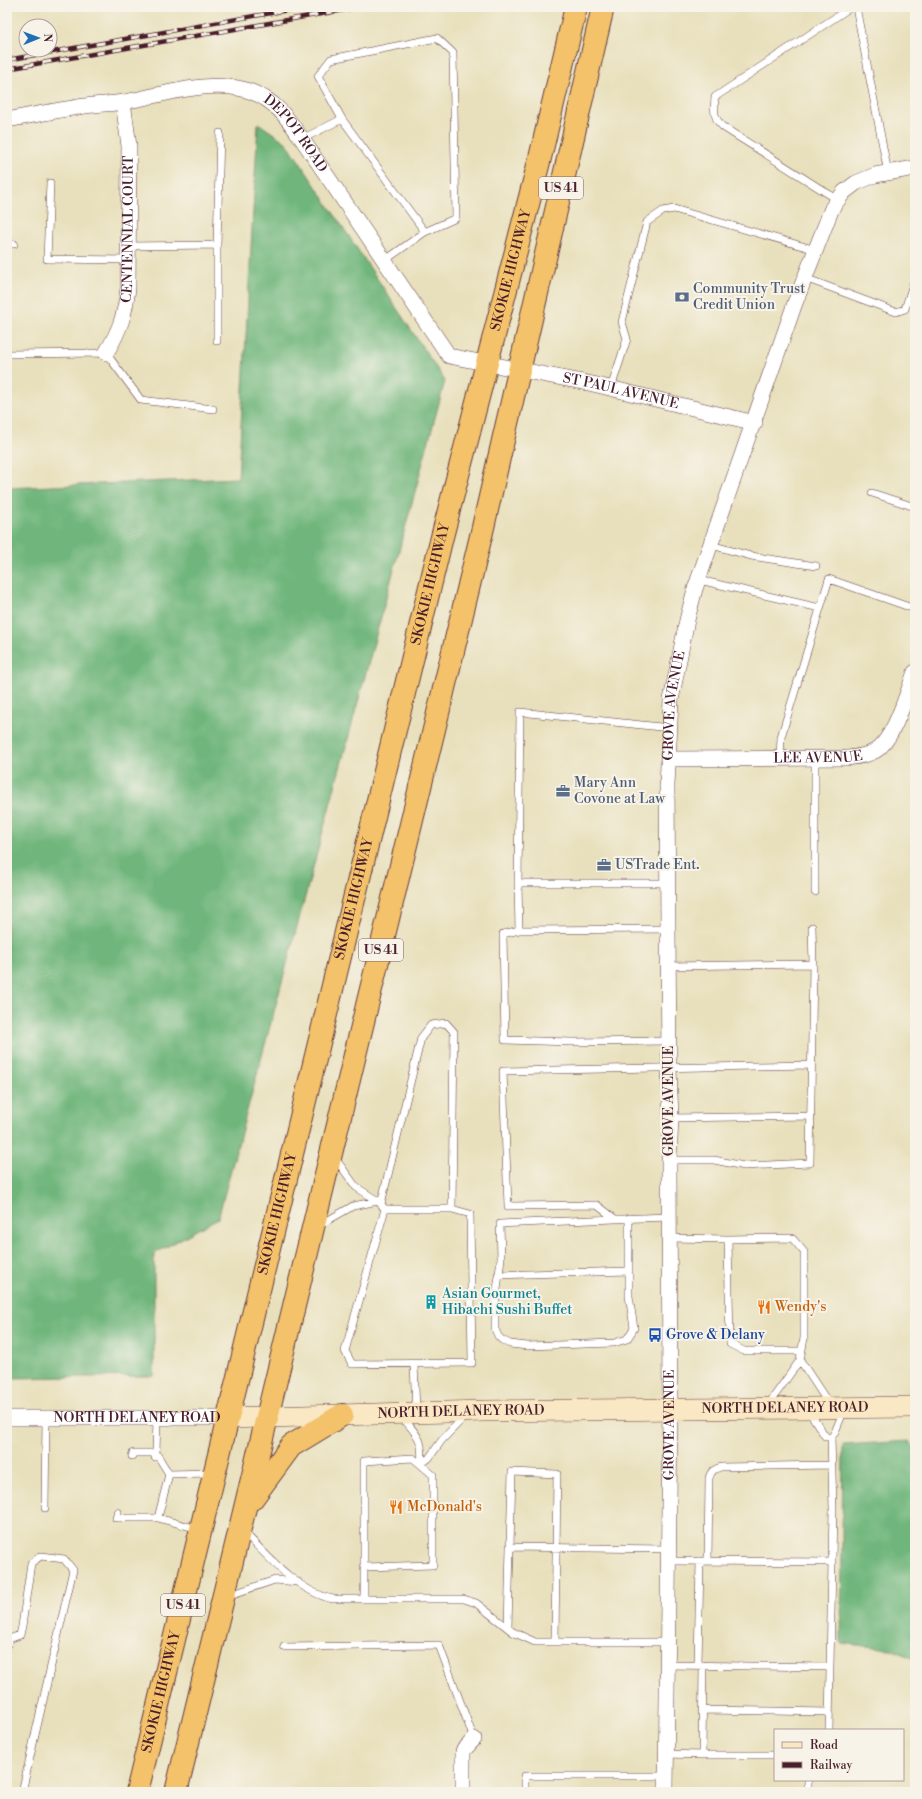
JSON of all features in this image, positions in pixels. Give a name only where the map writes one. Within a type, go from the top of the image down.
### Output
[{"type":"highway","name":"SKOKIE HIGHWAY","points":[[137,1792],[440,545],[540,158],[576,7]]},
{"type":"highway","name":"SKOKIE HIGHWAY","points":[[176,1792],[481,536],[603,7]]},
{"type":"highway","points":[[243,1518],[292,1446],[342,1415]]},
{"type":"street","name":"DEPOT ROAD","points":[[7,120],[86,106],[123,102],[171,92],[216,86],[230,87],[252,92],[267,99],[282,111],[302,139],[449,356],[487,363]]},
{"type":"street","name":"CENTENNIAL COURT","points":[[106,353],[121,327],[126,308],[129,146],[123,102]]},
{"type":"street","name":"GROVE AVENUE","points":[[666,1792],[670,1410],[669,1160],[671,1118],[669,1068],[668,759],[671,700],[687,620],[699,580],[805,278],[832,208],[844,192],[856,183],[875,175],[915,168]]},
{"type":"street","name":"ST PAUL AVENUE","points":[[487,363],[610,388],[754,423]]},
{"type":"street","name":"LEE AVENUE","points":[[668,759],[815,758],[861,756],[874,752],[884,744],[891,734],[915,672]]},
{"type":"street","name":"NORTH DELANEY ROAD","points":[[7,1418],[228,1418],[470,1411],[915,1407]]},
{"type":"street","points":[[463,1792],[463,1751],[474,1739]]},
{"type":"lane","points":[[838,200],[723,127],[716,121],[714,111],[715,97],[851,7]]},
{"type":"lane","points":[[856,7],[888,173]]},
{"type":"lane","points":[[384,261],[425,232],[456,218],[453,54],[437,38],[331,59],[318,76],[342,119],[425,232]]},
{"type":"lane","points":[[302,139],[342,119]]},
{"type":"lane","points":[[217,341],[217,245],[220,133]]},
{"type":"lane","points":[[50,183],[47,259],[217,245]]},
{"type":"lane","points":[[610,388],[627,339],[622,322],[647,222],[663,211],[674,209],[816,250]]},
{"type":"lane","points":[[805,278],[896,312],[905,309],[915,278]]},
{"type":"lane","points":[[7,354],[106,353],[141,400],[213,408]]},
{"type":"lane","points":[[872,492],[915,507]]},
{"type":"lane","points":[[711,546],[751,556],[816,566]]},
{"type":"lane","points":[[699,580],[820,608]]},
{"type":"lane","points":[[780,759],[781,737],[829,580],[915,609]]},
{"type":"lane","points":[[519,930],[518,883],[520,712],[670,728]]},
{"type":"lane","points":[[815,758],[815,892]]},
{"type":"lane","points":[[518,883],[668,883]]},
{"type":"lane","points":[[669,1160],[714,1160],[744,1166],[810,1163],[813,964],[812,927]]},
{"type":"lane","points":[[669,929],[519,930],[503,934],[505,1040],[572,1042],[669,1041]]},
{"type":"lane","points":[[669,966],[813,964]]},
{"type":"lane","points":[[313,1228],[353,1206],[381,1205],[452,1209],[470,1214],[472,1363],[352,1364],[345,1351],[381,1205],[421,1038],[431,1025],[446,1023],[454,1032],[452,1209]]},
{"type":"lane","points":[[614,1219],[597,1205],[508,1206],[503,1071],[811,1065]]},
{"type":"lane","points":[[671,1118],[810,1116]]},
{"type":"lane","points":[[331,1153],[356,1187],[381,1205]]},
{"type":"lane","points":[[629,1218],[629,1296],[634,1328],[627,1339],[614,1343],[527,1346],[510,1344],[502,1340],[495,1329],[495,1306],[501,1258],[500,1224],[629,1218],[669,1217]]},
{"type":"lane","points":[[669,1238],[792,1238],[804,1252],[804,1338],[800,1360],[765,1409]]},
{"type":"lane","points":[[728,1239],[730,1344],[744,1351],[802,1351]]},
{"type":"lane","points":[[498,1275],[629,1271]]},
{"type":"lane","points":[[800,1360],[838,1408],[835,1432],[831,1438],[833,1508],[829,1729]]},
{"type":"lane","points":[[414,1364],[408,1413],[421,1442],[423,1450],[421,1464]]},
{"type":"lane","points":[[807,1408],[826,1436],[831,1438]]},
{"type":"lane","points":[[421,1464],[429,1458],[442,1440],[470,1411]]},
{"type":"lane","points":[[46,1418],[46,1508]]},
{"type":"lane","points":[[157,1418],[156,1455],[168,1474],[158,1518]]},
{"type":"lane","points":[[132,1456],[133,1453],[156,1455]]},
{"type":"lane","points":[[364,1567],[433,1565],[433,1476],[413,1458],[364,1461],[364,1567],[364,1599]]},
{"type":"lane","points":[[708,1562],[710,1473],[721,1467],[831,1465]]},
{"type":"lane","points":[[508,1628],[512,1472],[557,1474],[555,1642]]},
{"type":"lane","points":[[168,1474],[215,1473]]},
{"type":"lane","points":[[118,1512],[116,1518],[140,1515],[158,1518],[201,1530]]},
{"type":"lane","points":[[243,1518],[278,1568],[320,1596],[333,1599],[464,1599],[476,1603],[513,1632],[535,1642],[667,1642]]},
{"type":"lane","points":[[510,1547],[556,1548],[668,1555],[708,1562],[832,1562]]},
{"type":"lane","points":[[7,1648],[9,1639],[20,1635],[31,1563],[41,1556],[64,1559],[73,1570],[22,1792]]},
{"type":"lane","points":[[700,1561],[702,1755]]},
{"type":"lane","points":[[223,1597],[275,1580],[300,1583]]},
{"type":"lane","points":[[284,1647],[439,1645],[474,1739]]},
{"type":"lane","points":[[667,1665],[830,1667]]},
{"type":"lane","points":[[702,1710],[829,1712]]},
{"type":"lane","points":[[666,1754],[774,1755]]},
{"type":"lane","points":[[525,1792],[525,1776],[666,1776]]},
{"type":"lane","points":[[808,1781],[808,1792]]},
{"type":"green space","points":[[258,123],[287,143],[445,381],[218,1218],[154,1254],[154,1376],[7,1378],[7,488],[238,478]]},
{"type":"green space","points":[[909,1441],[915,1448],[915,1659],[890,1649],[841,1643],[843,1445]]},
{"type":"railway","points":[[7,60],[305,7]]},
{"type":"railway","points":[[7,69],[361,7]]},
{"type":"place","name":"Community Trust Credit Union","points":[[682,297]]},
{"type":"place","name":"Mary Ann Covone at Law","points":[[563,791]]},
{"type":"place","name":"USTrade Ent.","points":[[604,865]]},
{"type":"place","name":"Asian Gourmet, Hibachi Sushi Buffet","points":[[431,1302]]},
{"type":"place","name":"Wendy's","points":[[764,1307]]},
{"type":"place","name":"Grove & Delany","points":[[655,1335]]},
{"type":"place","name":"McDonald's","points":[[396,1507]]}]
